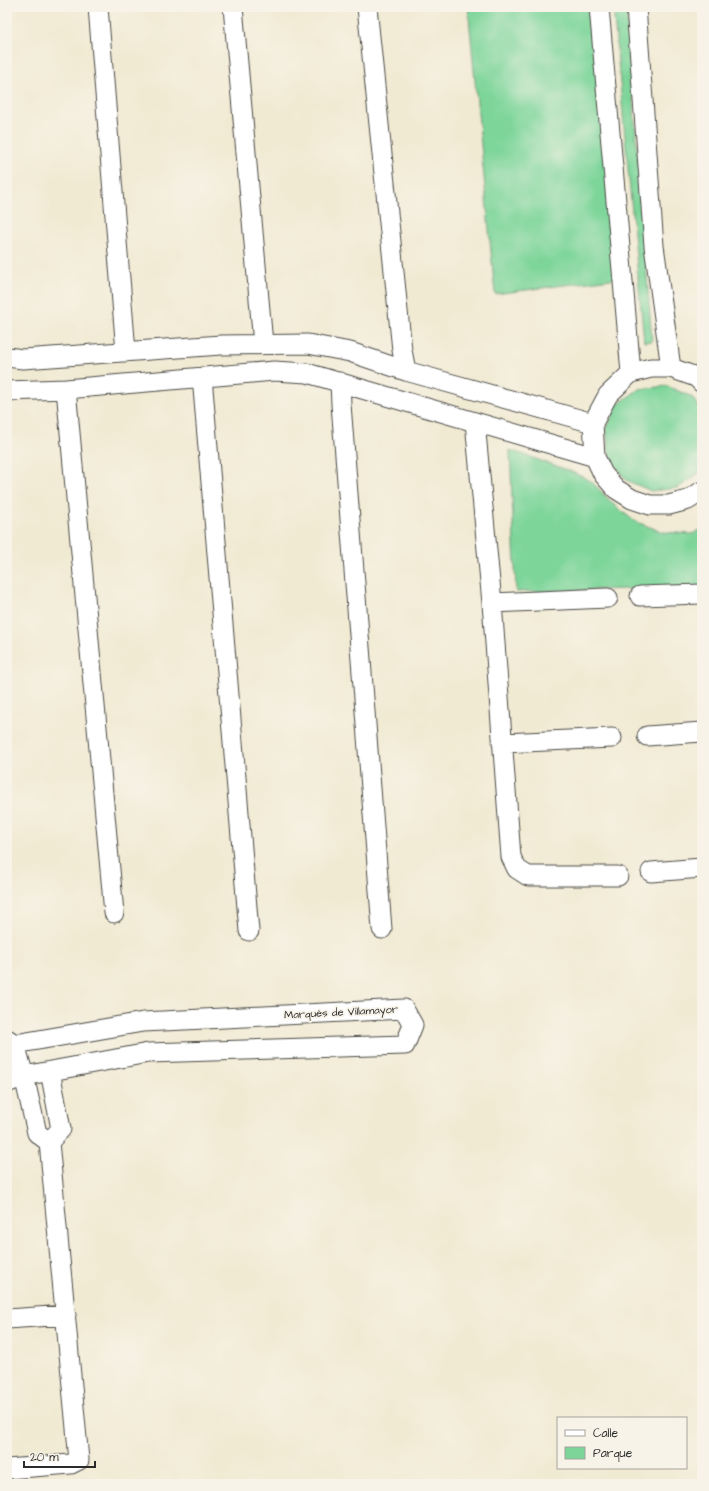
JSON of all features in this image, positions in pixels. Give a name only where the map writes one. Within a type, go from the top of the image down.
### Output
[{"type":"street","points":[[98,7],[126,352]]},
{"type":"street","points":[[233,7],[263,344]]},
{"type":"street","points":[[367,7],[402,350],[406,371]]},
{"type":"street","points":[[599,7],[631,373]]},
{"type":"street","points":[[636,7],[654,246],[671,368]]},
{"type":"street","points":[[7,357],[23,359],[221,345],[308,344],[350,352],[406,371],[592,423]]},
{"type":"street","points":[[702,383],[696,377],[671,368],[651,368],[631,373],[608,395],[592,423],[595,457],[603,474],[616,489],[632,499],[650,505],[669,505],[688,500],[702,491]]},
{"type":"street","points":[[7,391],[66,389],[274,371],[307,373],[595,457]]},
{"type":"street","points":[[202,377],[249,931]]},
{"type":"street","points":[[340,382],[342,428],[382,929]]},
{"type":"street","points":[[66,389],[114,913]]},
{"type":"street","points":[[475,422],[492,603],[511,856],[517,870],[528,876],[618,876]]},
{"type":"street","points":[[640,596],[702,594]]},
{"type":"street","points":[[492,603],[608,598]]},
{"type":"street","points":[[646,736],[702,732]]},
{"type":"street","points":[[502,742],[612,738]]},
{"type":"street","points":[[651,872],[702,868]]},
{"type":"street","name":"Marqués de Villamayor","points":[[10,1044],[143,1022],[404,1009],[413,1026],[405,1046],[148,1054],[50,1071],[16,1079]]},
{"type":"street","points":[[10,1044],[16,1079],[36,1133],[49,1142]]},
{"type":"street","points":[[7,1469],[71,1464],[80,1460],[49,1142],[61,1129],[50,1071]]},
{"type":"street","points":[[7,1319],[66,1315]]},
{"type":"green space","points":[[468,7],[592,7],[619,278],[495,294]]},
{"type":"green space","points":[[613,7],[626,7],[652,341],[644,342]]},
{"type":"green space","points":[[667,386],[692,397],[702,411],[702,468],[700,472],[678,488],[651,491],[626,480],[610,458],[606,430],[617,405],[639,389]]},
{"type":"green space","points":[[510,450],[570,471],[591,481],[613,504],[634,521],[663,532],[692,534],[702,529],[702,587],[516,592]]}]
